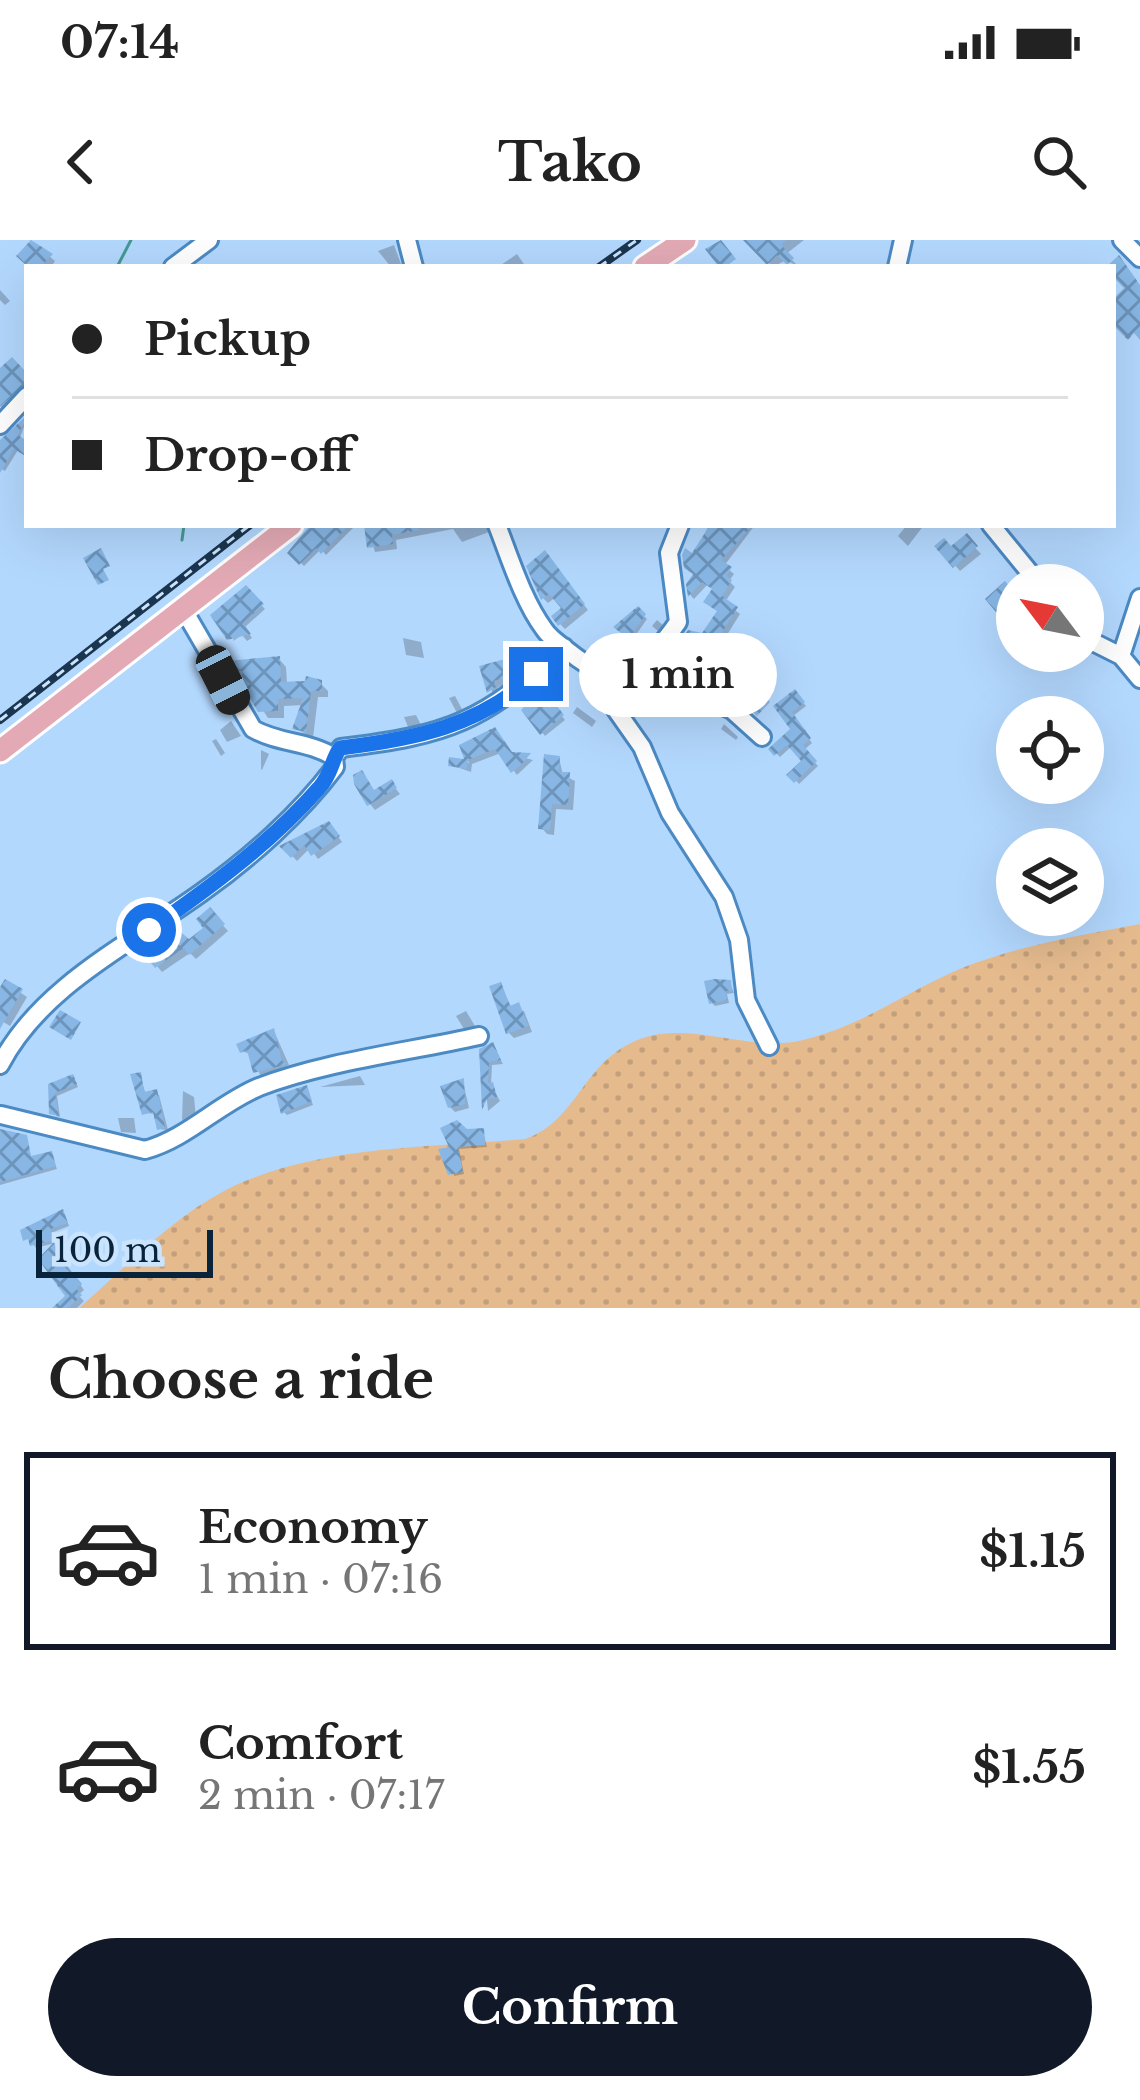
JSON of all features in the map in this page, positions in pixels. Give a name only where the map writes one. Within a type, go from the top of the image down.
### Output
[{"type":"main road","points":[[649,264],[685,240]]},
{"type":"main road","points":[[0,752],[287,528]]},
{"type":"street","points":[[177,264],[209,240]]},
{"type":"street","points":[[1122,240],[1140,258]]},
{"type":"street","points":[[0,424],[24,399]]},
{"type":"street","points":[[498,528],[544,630],[607,675],[616,710],[642,747],[670,813],[724,897],[739,940],[746,1000],[769,1046]]},
{"type":"street","points":[[607,675],[637,668],[656,655],[677,622],[669,553],[679,528]]},
{"type":"street","points":[[993,528],[1023,564]]},
{"type":"street","points":[[1121,656],[1140,598]]},
{"type":"street","points":[[182,608],[254,729],[273,740],[318,746],[334,757]]},
{"type":"street","points":[[0,1065],[34,1011],[221,877],[318,790],[335,767],[340,748],[408,740],[452,728],[508,700],[564,647]]},
{"type":"street","points":[[1104,648],[1121,656],[1140,679]]},
{"type":"street","points":[[637,668],[732,710],[762,737]]},
{"type":"street","points":[[0,1101],[0,1115],[146,1150],[168,1144],[223,1102],[267,1084],[479,1036]]},
{"type":"shaded area","points":[[1140,924],[1140,1308],[79,1308],[185,1216],[259,1176],[372,1151],[525,1139],[557,1119],[605,1061],[640,1039],[680,1033],[762,1043],[803,1040],[845,1026],[983,960],[1080,936],[1104,936],[1104,931]]},
{"type":"building","points":[[31,240],[53,254],[43,264],[25,264],[16,256]]},
{"type":"building","points":[[721,240],[736,259],[717,264],[705,249]]},
{"type":"building","points":[[743,240],[786,240],[781,245],[794,258],[786,264],[777,255],[766,264]]},
{"type":"building","points":[[1119,255],[1140,285],[1140,340],[1134,333],[1128,340],[1116,328],[1116,296],[1124,288],[1116,280],[1116,264],[1109,264]]},
{"type":"building","points":[[12,357],[24,370],[24,386],[0,406],[0,368]]},
{"type":"building","points":[[24,418],[18,435],[24,439],[24,455],[14,449],[0,473],[0,440]]},
{"type":"building","points":[[308,528],[346,528],[321,554],[316,548],[299,565],[287,553]]},
{"type":"building","points":[[364,528],[419,528],[392,535],[393,544],[367,548]]},
{"type":"building","points":[[708,528],[750,528],[721,560],[732,567],[726,576],[732,580],[722,596],[738,607],[701,665],[691,657],[681,673],[666,664],[676,646],[688,630],[702,633],[717,611],[703,602],[712,589],[702,582],[688,597],[686,584],[693,574],[684,568],[682,555],[685,548],[692,553]]},
{"type":"building","points":[[967,533],[978,546],[953,568],[934,546],[944,538],[951,546]]},
{"type":"building","points":[[101,548],[110,566],[103,569],[109,580],[98,585],[83,558]]},
{"type":"building","points":[[545,550],[585,604],[558,626],[551,616],[561,608],[549,594],[541,600],[526,566]]},
{"type":"building","points":[[246,585],[264,604],[243,623],[251,634],[227,640],[210,615]]},
{"type":"building","points":[[996,589],[996,612],[985,599]]},
{"type":"building","points":[[638,606],[646,614],[629,639],[613,627]]},
{"type":"building","points":[[280,656],[281,682],[305,681],[306,676],[322,680],[322,691],[311,691],[306,732],[292,729],[303,698],[278,699],[278,711],[258,712],[243,686],[242,671],[234,671],[228,661]]},
{"type":"building","points":[[509,658],[514,674],[494,681],[496,687],[487,693],[479,666]]},
{"type":"building","points":[[746,675],[770,702],[757,716],[732,690]]},
{"type":"building","points":[[548,681],[557,693],[551,698],[564,715],[540,735],[521,710]]},
{"type":"building","points":[[795,689],[805,702],[792,712],[811,738],[803,745],[817,761],[794,783],[786,775],[801,761],[787,745],[774,756],[768,749],[790,729],[773,706]]},
{"type":"building","points":[[495,727],[512,752],[531,753],[521,765],[511,773],[495,749],[468,760],[467,769],[448,766],[449,757],[464,759],[459,745]]},
{"type":"building","points":[[544,754],[560,756],[559,772],[570,772],[568,805],[552,804],[550,830],[538,829]]},
{"type":"building","points":[[362,770],[374,790],[392,779],[397,788],[367,806],[354,784],[353,775]]},
{"type":"building","points":[[329,821],[340,836],[311,856],[304,845],[291,858],[279,846]]},
{"type":"building","points":[[210,907],[225,924],[189,955],[184,948],[155,968],[141,950],[177,929],[189,939],[203,928],[196,919]]},
{"type":"building","points":[[5,979],[23,989],[0,1029],[0,987]]},
{"type":"building","points":[[731,980],[732,991],[726,991],[727,1000],[709,1004],[704,981]]},
{"type":"building","points":[[501,982],[510,1006],[519,1002],[528,1026],[506,1034],[489,986]]},
{"type":"building","points":[[60,1010],[81,1022],[71,1040],[49,1027]]},
{"type":"building","points":[[274,1028],[282,1061],[288,1064],[253,1073],[247,1050],[240,1053],[236,1044]]},
{"type":"building","points":[[493,1042],[501,1060],[489,1062],[488,1083],[493,1082],[497,1097],[487,1099],[482,1110],[479,1049]]},
{"type":"building","points":[[141,1072],[144,1092],[157,1089],[165,1128],[157,1130],[153,1112],[142,1115],[130,1074]]},
{"type":"building","points":[[73,1074],[77,1084],[55,1093],[59,1116],[49,1114],[48,1084]]},
{"type":"building","points":[[464,1078],[465,1104],[448,1108],[440,1086]]},
{"type":"building","points":[[307,1085],[312,1101],[281,1114],[276,1095]]},
{"type":"building","points":[[457,1120],[467,1129],[484,1128],[485,1145],[458,1147],[463,1172],[448,1175],[438,1149],[449,1147],[440,1128]]},
{"type":"building","points":[[0,1129],[27,1135],[31,1156],[52,1151],[56,1166],[0,1182]]},
{"type":"building","points":[[63,1209],[68,1223],[50,1229],[54,1240],[30,1246],[28,1239],[23,1241],[20,1230]]},
{"type":"building","points":[[54,1242],[62,1262],[82,1284],[76,1289],[82,1295],[68,1308],[52,1308],[65,1296],[38,1259]]},
{"type":"waterway","points":[[119,264],[131,240]]},
{"type":"waterway","points":[[182,540],[184,528]]},
{"type":"railway","points":[[603,264],[637,240]]},
{"type":"railway","points":[[0,720],[246,528]]},
{"type":"route","points":[[149,930],[207,889],[318,790],[335,767],[340,748],[408,740],[452,728],[508,700],[536,674]]}]
